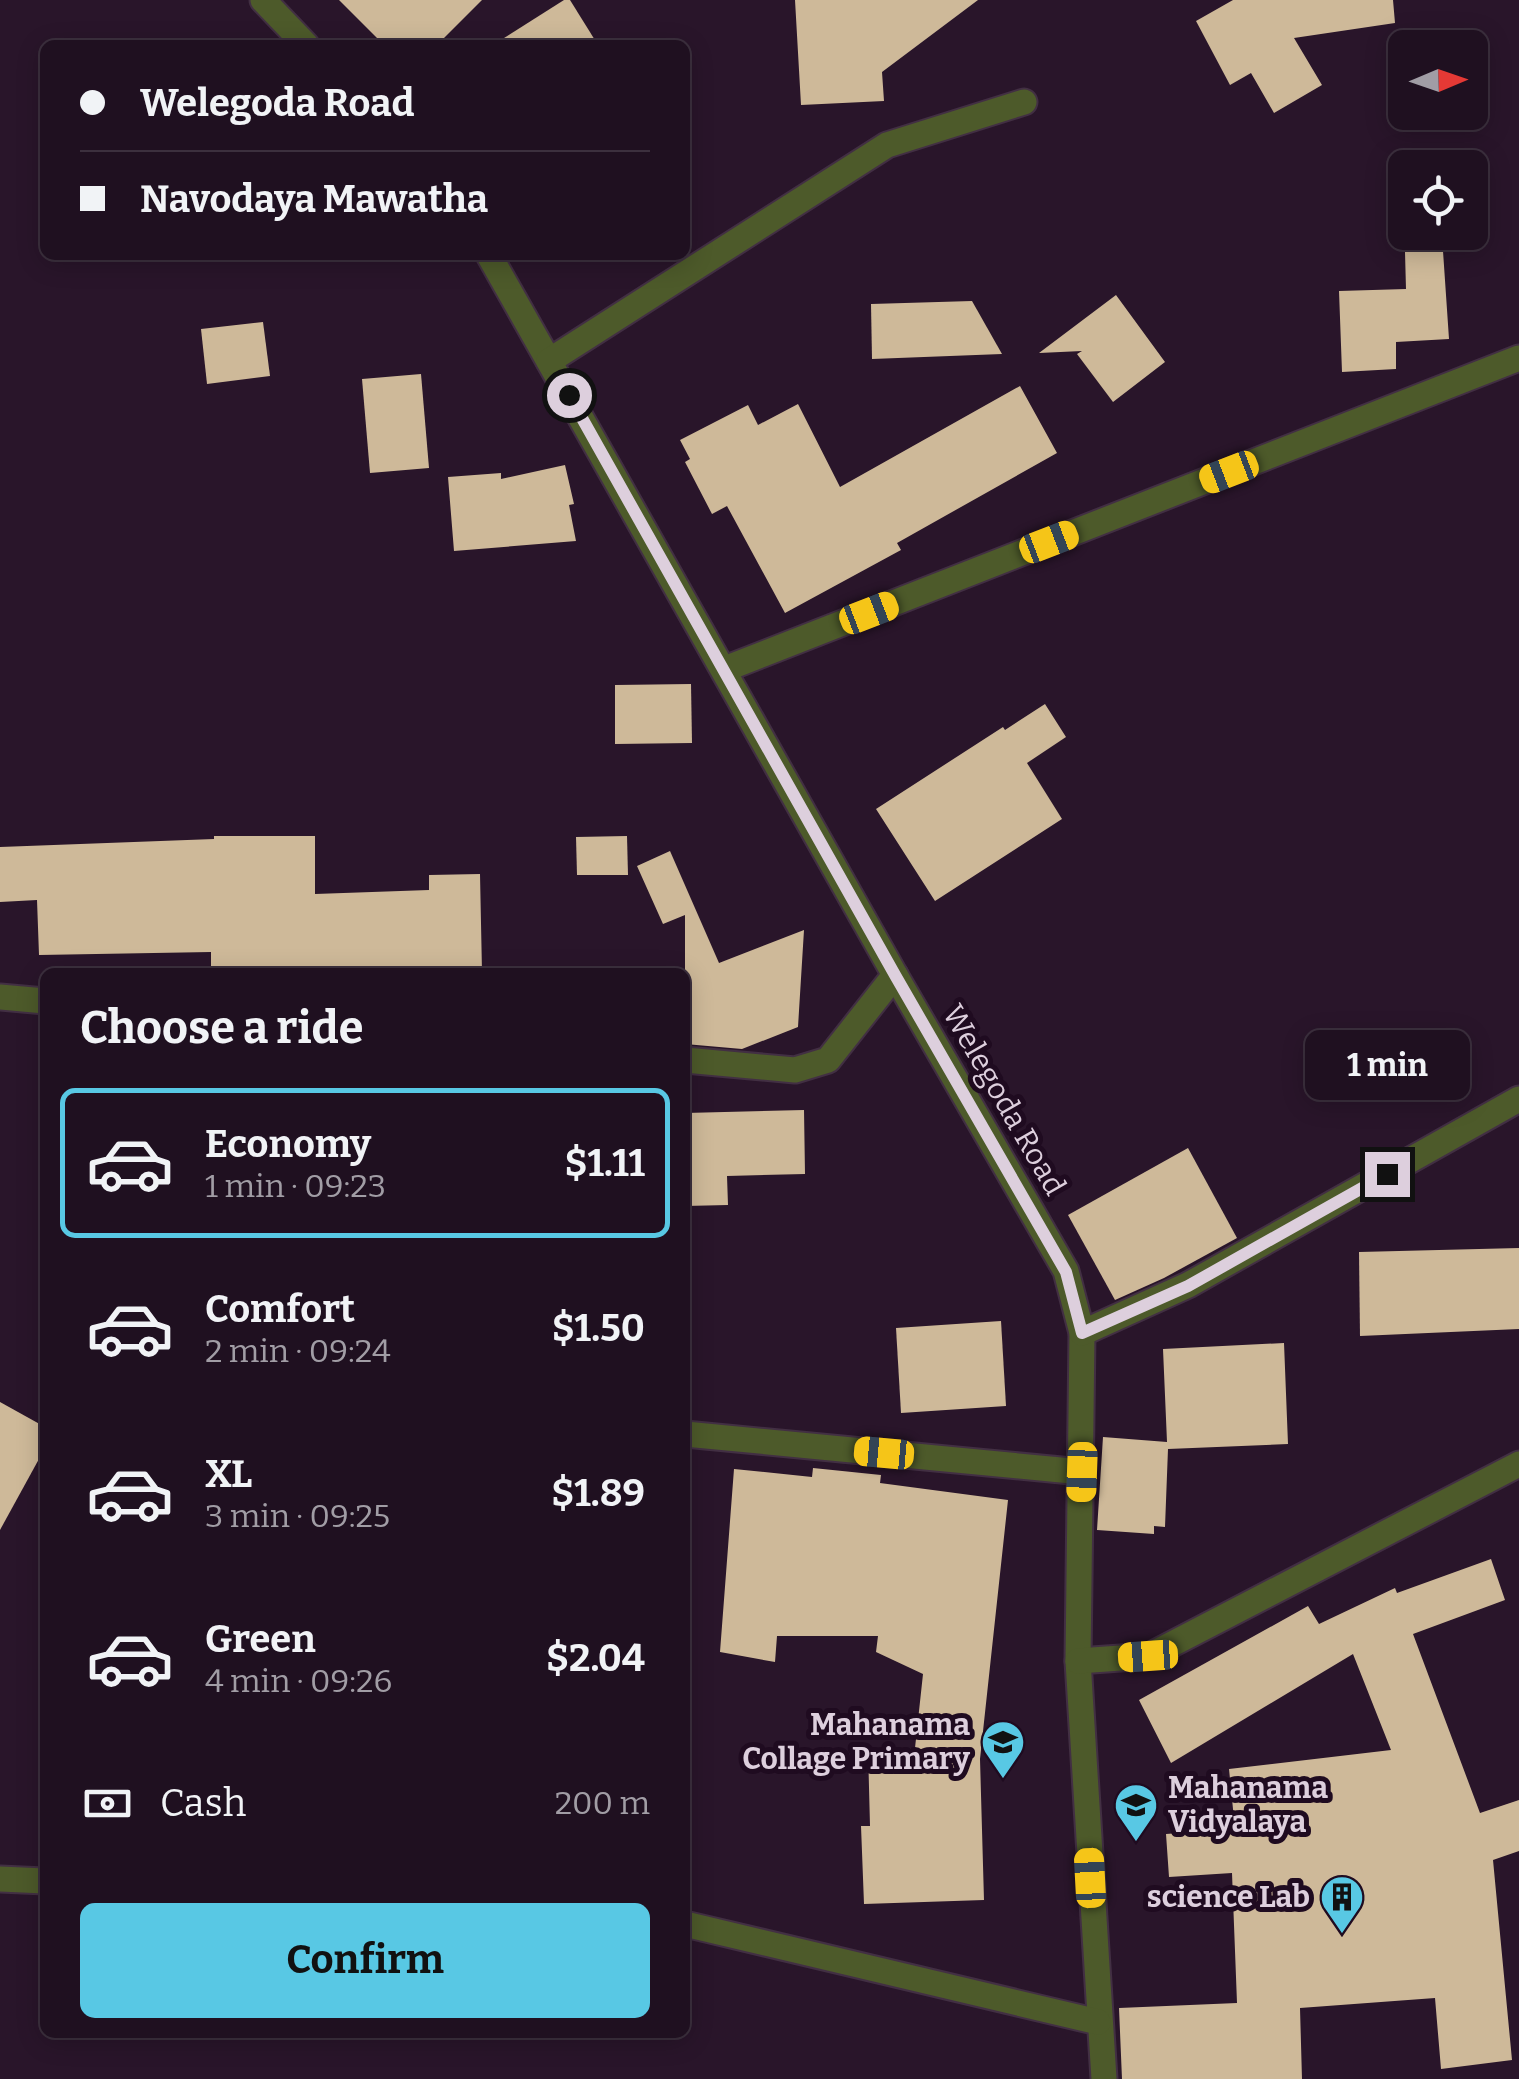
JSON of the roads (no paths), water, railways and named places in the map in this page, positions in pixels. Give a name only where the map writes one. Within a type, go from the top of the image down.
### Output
[{"type":"street","points":[[263,0],[301,40]]},
{"type":"street","points":[[550,361],[887,145],[1024,102]]},
{"type":"street","name":"Welegoda Road","points":[[492,260],[1066,1272],[1082,1333],[1078,1660],[1104,2079]]},
{"type":"street","points":[[725,669],[1519,358]]},
{"type":"street","points":[[690,1060],[795,1070],[828,1060],[895,975]]},
{"type":"street","points":[[0,996],[40,1000]]},
{"type":"street","points":[[1082,1333],[1188,1286],[1519,1099]]},
{"type":"street","points":[[690,1434],[1082,1472]]},
{"type":"street","points":[[1078,1660],[1148,1656],[1519,1464]]},
{"type":"street","points":[[0,1879],[40,1881]]},
{"type":"street","points":[[690,1925],[1098,2022]]},
{"type":"place","name":"Mahanama Collage Primary","points":[[1003,1780]]},
{"type":"place","name":"Mahanama Vidyalaya","points":[[1136,1843]]},
{"type":"place","name":"science Lab","points":[[1342,1935]]}]
